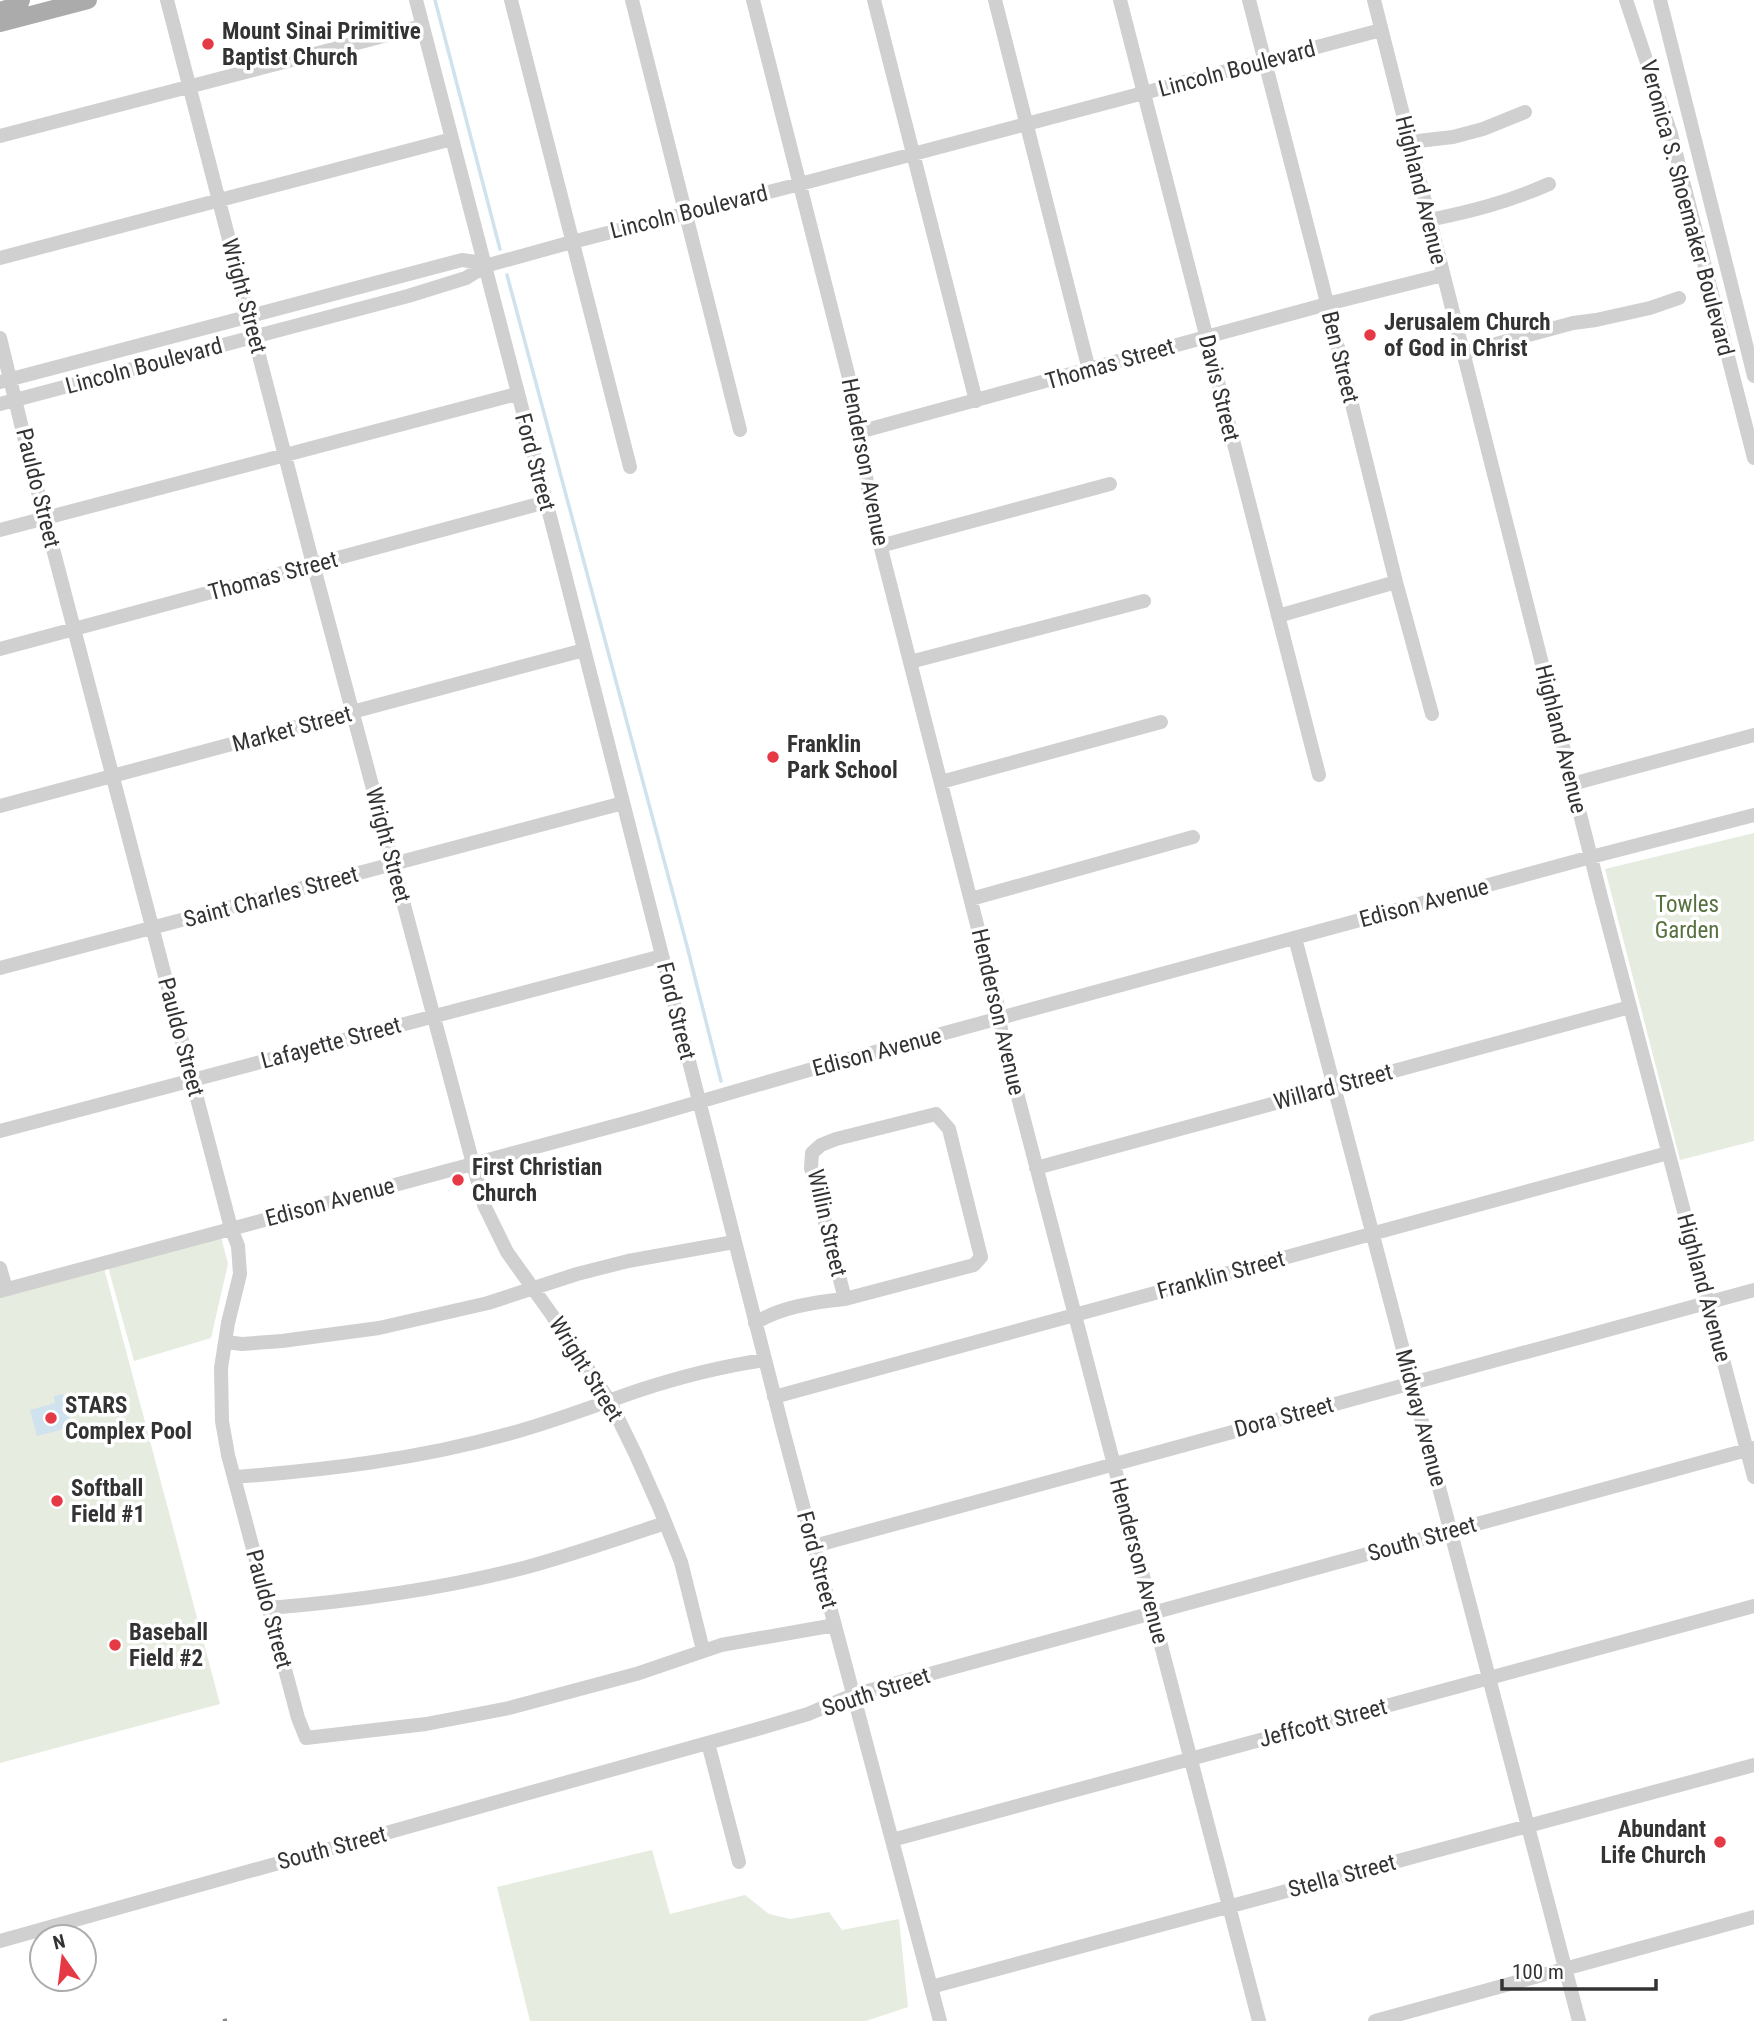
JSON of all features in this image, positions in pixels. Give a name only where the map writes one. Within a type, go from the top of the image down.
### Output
[{"type":"main road","points":[[0,11],[19,5],[21,0]]},
{"type":"main road","points":[[0,23],[88,0]]},
{"type":"street","name":"Wright Street","points":[[167,0],[313,564],[484,1205],[507,1252],[610,1402],[665,1523],[686,1579],[703,1650]]},
{"type":"street","name":"Ford Street","points":[[416,0],[774,1397],[940,2021]]},
{"type":"street","points":[[512,0],[629,467]]},
{"type":"street","points":[[632,0],[740,430]]},
{"type":"street","name":"Henderson Avenue","points":[[753,0],[849,377],[865,478],[880,546],[971,899],[1036,1168],[1259,2021]]},
{"type":"street","points":[[874,0],[976,401]]},
{"type":"street","points":[[995,0],[1089,370]]},
{"type":"street","name":"Davis Street","points":[[1120,0],[1319,775]]},
{"type":"street","name":"Ben Street","points":[[1249,0],[1396,582],[1432,714]]},
{"type":"street","name":"Highland Avenue","points":[[1374,0],[1572,784],[1707,1303],[1750,1449],[1754,1477]]},
{"type":"street","name":"Veronica S. Shoemaker Boulevard","points":[[1626,0],[1671,134],[1754,458]]},
{"type":"street","name":"Veronica S. Shoemaker Boulevard","points":[[1660,0],[1754,376]]},
{"type":"street","points":[[0,136],[422,26]]},
{"type":"street","name":"Lincoln Boulevard","points":[[0,404],[466,278],[484,264],[686,214],[1381,30]]},
{"type":"street","points":[[1409,142],[1453,138],[1483,130],[1525,111]]},
{"type":"street","points":[[0,258],[452,139]]},
{"type":"street","points":[[1429,220],[1512,200],[1549,184]]},
{"type":"street","name":"Lincoln Boulevard","points":[[5,381],[462,260],[484,264]]},
{"type":"street","name":"Thomas Street","points":[[859,432],[1327,304],[1443,275]]},
{"type":"street","points":[[1463,353],[1573,323],[1650,308],[1679,298]]},
{"type":"street","name":"Pauldo Street","points":[[0,338],[5,381],[16,400],[152,928],[238,1246],[240,1274],[221,1368],[224,1437],[298,1718],[306,1738],[426,1724],[509,1708],[636,1674],[703,1650]]},
{"type":"street","points":[[0,530],[517,394]]},
{"type":"street","points":[[880,546],[1110,484]]},
{"type":"street","name":"Thomas Street","points":[[0,649],[546,502]]},
{"type":"street","points":[[1278,617],[1396,582]]},
{"type":"street","points":[[910,662],[1144,601]]},
{"type":"street","name":"Market Street","points":[[0,806],[584,650]]},
{"type":"street","points":[[941,782],[1161,722]]},
{"type":"street","points":[[1572,784],[1754,735]]},
{"type":"street","name":"Saint Charles Street","points":[[0,968],[623,803]]},
{"type":"street","name":"Edison Avenue","points":[[3,1290],[1591,857],[1754,815]]},
{"type":"street","points":[[971,899],[1193,837]]},
{"type":"street","name":"Midway Avenue","points":[[1295,938],[1579,2021]]},
{"type":"street","name":"Lafayette Street","points":[[0,1131],[662,956]]},
{"type":"street","name":"Willard Street","points":[[1036,1168],[1630,1007]]},
{"type":"street","name":"Willin Street","points":[[755,1323],[771,1313],[845,1299],[974,1265],[981,1257],[948,1129],[936,1114],[836,1139],[821,1145],[812,1153],[811,1167],[845,1299]]},
{"type":"street","name":"Franklin Street","points":[[774,1397],[1668,1153]]},
{"type":"street","points":[[225,1342],[242,1344],[282,1341],[379,1328],[488,1303],[577,1274],[628,1261],[734,1242]]},
{"type":"street","points":[[0,1268],[3,1290]]},
{"type":"street","name":"Dora Street","points":[[814,1546],[1754,1290]]},
{"type":"street","points":[[234,1477],[336,1468],[507,1435],[683,1377],[765,1360]]},
{"type":"street","name":"South Street","points":[[0,1941],[708,1743],[808,1714],[853,1695],[1750,1449]]},
{"type":"street","points":[[269,1608],[433,1588],[586,1550],[665,1523]]},
{"type":"street","name":"Jeffcott Street","points":[[892,1840],[1754,1606]]},
{"type":"street","points":[[703,1650],[736,1641],[835,1625]]},
{"type":"street","points":[[708,1743],[739,1862]]},
{"type":"street","name":"Stella Street","points":[[931,1987],[1754,1765]]},
{"type":"street","points":[[1375,2021],[1754,1917]]},
{"type":"green space","name":"Towles Garden","points":[[1754,833],[1754,1141],[1680,1160],[1605,869]]},
{"type":"green space","points":[[221,1237],[228,1264],[211,1338],[134,1361],[108,1267]]},
{"type":"green space","points":[[104,1268],[220,1704],[0,1763],[0,1296]]},
{"type":"green space","points":[[652,1850],[670,1914],[745,1895],[769,1914],[790,1919],[829,1912],[842,1930],[899,1919],[908,2007],[866,2021],[530,2021],[497,1887]]},
{"type":"water","name":"STARS Complex Pool","points":[[63,1394],[71,1427],[37,1436],[30,1410],[55,1403],[54,1396]]},
{"type":"waterway","points":[[435,0],[500,249]]},
{"type":"waterway","points":[[507,275],[721,1081]]},
{"type":"railway","points":[[223,2021],[227,2020]]},
{"type":"place","name":"Mount Sinai Primitive Baptist Church","points":[[208,44]]},
{"type":"place","name":"Jerusalem Church of God in Christ","points":[[1370,335]]},
{"type":"place","name":"Franklin Park School","points":[[773,757]]},
{"type":"place","name":"First Christian Church","points":[[458,1180]]},
{"type":"place","name":"STARS Complex Pool","points":[[51,1418]]},
{"type":"place","name":"Softball Field #1","points":[[57,1501]]},
{"type":"place","name":"Baseball Field #2","points":[[115,1645]]},
{"type":"place","name":"Abundant Life Church","points":[[1720,1842]]}]
